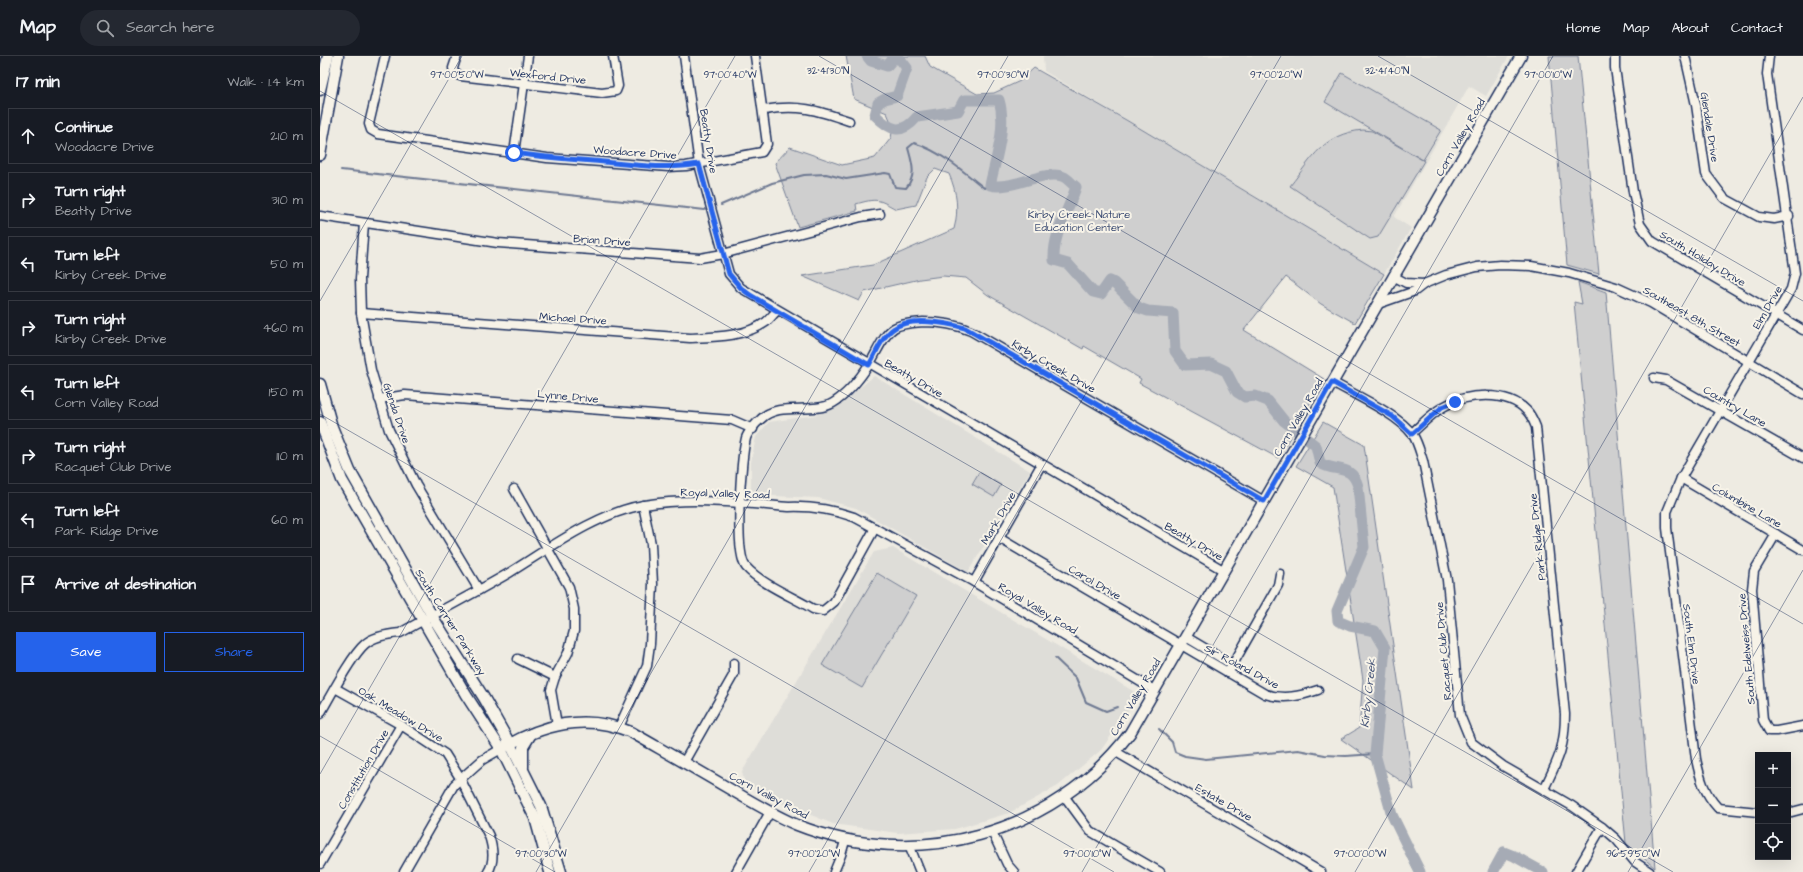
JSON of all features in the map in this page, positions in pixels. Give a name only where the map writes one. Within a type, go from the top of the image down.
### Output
[{"type":"main road","points":[[320,90],[328,56]]},
{"type":"main road","points":[[320,154],[338,56]]},
{"type":"main road","name":"Corn Valley Road","points":[[506,746],[531,734],[557,725],[575,721],[592,722],[619,727],[631,732],[770,812],[797,825],[844,841],[873,845],[910,847],[957,842],[992,832],[1033,816],[1065,797],[1091,776],[1116,752],[1130,733],[1521,56]]},
{"type":"main road","name":"South Carrier Parkway","points":[[320,384],[325,426],[342,480],[428,618],[466,694],[506,746],[523,771],[541,806],[561,872]]},
{"type":"main road","points":[[523,771],[523,751],[531,734]]},
{"type":"main road","name":"South Carrier Parkway","points":[[506,746],[535,818],[550,872]]},
{"type":"street","name":"Woodacre Drive","points":[[385,56],[369,124],[372,130],[378,134],[547,158],[669,167],[699,164],[762,152],[767,144],[764,110]]},
{"type":"street","name":"Wexford Drive","points":[[457,56],[453,68],[454,73],[460,76],[524,85],[602,93],[616,91],[618,86],[613,56]]},
{"type":"street","points":[[514,153],[528,56]]},
{"type":"street","name":"Beatty Drive","points":[[684,56],[699,164],[729,274],[741,288],[869,365],[1223,570]]},
{"type":"street","points":[[755,56],[764,110],[784,106],[796,106],[849,121]]},
{"type":"street","name":"South Holiday Drive","points":[[1615,56],[1615,68],[1633,192],[1640,224],[1652,241],[1803,330]]},
{"type":"street","name":"Glendale Drive","points":[[1685,56],[1696,105],[1706,174],[1709,179],[1724,198],[1759,217],[1774,218],[1789,216]]},
{"type":"street","name":"Elm Drive","points":[[1681,478],[1791,289],[1795,273],[1789,216],[1767,74],[1769,56]]},
{"type":"street","name":"Brian Drive","points":[[320,216],[498,243],[700,258],[723,254],[861,217],[880,214]]},
{"type":"street","name":"Glenda Drive","points":[[364,223],[360,279],[362,313],[371,370],[379,399],[389,430],[402,460],[479,590]]},
{"type":"street","name":"Southeast 8th Street","points":[[1378,304],[1415,291],[1424,284],[1446,275],[1468,269],[1500,265],[1531,266],[1569,273],[1616,287],[1651,303],[1803,394]]},
{"type":"street","name":"Southeast 8th Street","points":[[1394,276],[1406,283],[1424,284]]},
{"type":"street","name":"Michael Drive","points":[[362,313],[690,338],[722,336],[751,329],[766,322],[777,311]]},
{"type":"street","name":"Kirby Creek Drive","points":[[875,528],[834,602],[823,611],[813,609],[755,575],[745,566],[739,544],[740,503],[747,436],[761,419],[769,413],[782,410],[814,408],[833,403],[850,388],[869,365],[886,336],[894,328],[905,324],[933,322],[965,328],[1264,501]]},
{"type":"street","name":"Country Lane","points":[[1654,378],[1666,380],[1803,458]]},
{"type":"street","name":"Racquet Club Drive","points":[[1332,382],[1392,416],[1412,434],[1418,443],[1447,580],[1460,715],[1466,732],[1477,748],[1503,766],[1544,789],[1602,827],[1616,839],[1635,862],[1650,872]]},
{"type":"street","name":"Lynne Drive","points":[[379,399],[405,395],[709,418],[732,420],[753,429]]},
{"type":"street","name":"Park Ridge Drive","points":[[1412,434],[1442,407],[1471,397],[1485,396],[1506,398],[1518,403],[1528,411],[1536,427],[1565,714],[1565,736],[1560,755],[1544,789]]},
{"type":"street","name":"Mark Drive","points":[[974,582],[1041,465]]},
{"type":"street","name":"Columbine Lane","points":[[1681,478],[1803,550]]},
{"type":"street","name":"South Elm Drive","points":[[1681,478],[1667,512],[1670,561],[1696,759],[1701,781],[1708,798],[1718,808],[1755,812]]},
{"type":"street","points":[[514,489],[569,587],[574,609],[574,631],[568,653],[555,677],[551,690],[557,725]]},
{"type":"street","name":"Royal Valley Road","points":[[320,714],[365,643],[388,634],[400,633],[479,590],[598,520],[622,510],[643,505],[680,501],[740,503],[789,507],[806,506],[837,511],[854,517],[974,582],[1154,690]]},
{"type":"street","points":[[619,727],[647,666],[650,644],[653,584],[651,544],[643,505]]},
{"type":"street","name":"South Edelweiss Drive","points":[[1776,534],[1754,571],[1752,589],[1763,720],[1769,731],[1777,732],[1803,726]]},
{"type":"street","name":"Carol Drive","points":[[999,538],[1183,641]]},
{"type":"street","points":[[1228,673],[1278,585],[1280,574]]},
{"type":"street","name":"Sir Roland Drive","points":[[1183,641],[1233,665]]},
{"type":"street","name":"Sir Roland Drive","points":[[1183,641],[1228,673],[1265,694],[1278,698],[1298,697],[1318,690]]},
{"type":"street","points":[[518,660],[555,677]]},
{"type":"street","points":[[684,762],[734,674],[734,663]]},
{"type":"street","name":"Oak Meadow Drive","points":[[336,688],[401,725],[445,754],[481,816],[492,846],[493,857],[488,872]]},
{"type":"street","name":"Constitution Drive","points":[[320,864],[401,725]]},
{"type":"street","name":"Corn Valley Road","points":[[404,872],[454,785],[460,778],[482,760],[506,746]]},
{"type":"street","name":"Estate Drive","points":[[1116,752],[1320,872]]},
{"type":"street","points":[[1065,797],[1090,831],[1160,872]]},
{"type":"street","points":[[1791,811],[1803,809]]},
{"type":"street","points":[[736,872],[770,812]]},
{"type":"street","points":[[1576,872],[1602,827]]},
{"type":"street","points":[[992,832],[1007,864],[1014,872]]},
{"type":"street","points":[[834,872],[841,855],[844,841]]},
{"type":"street","points":[[910,847],[920,872]]},
{"type":"shaded area","points":[[1043,56],[1509,56],[1486,96],[1469,86],[1394,217],[1411,228],[1384,274],[1044,71]]},
{"type":"shaded area","points":[[874,376],[1030,471],[968,572],[856,508],[818,498],[751,495],[751,462],[756,437],[769,422],[816,415],[837,407]]},
{"type":"shaded area","points":[[893,548],[1133,691],[1135,701],[1101,750],[1058,786],[1009,813],[955,829],[898,833],[833,824],[777,801],[744,781],[742,772],[874,552]]},
{"type":"green space","name":"Kirby Creek Nature Education Center","points":[[846,56],[925,56],[930,67],[977,94],[994,93],[1020,81],[1034,68],[1126,120],[1384,274],[1355,323],[1321,304],[1286,277],[1244,330],[1324,379],[1278,458],[1139,383],[1141,379],[1084,346],[1083,349],[988,295],[966,278],[943,276],[920,279],[864,292],[859,301],[802,276],[873,265],[954,229],[956,222],[957,208],[952,181],[949,174],[935,169],[927,177],[916,205],[896,209],[881,201],[873,200],[856,204],[857,211],[798,227],[775,163],[790,147],[842,165],[875,158],[891,138],[893,127],[887,113],[854,99]]},
{"type":"green space","points":[[1549,56],[1578,56],[1599,274],[1567,265]]},
{"type":"green space","points":[[1342,73],[1441,130],[1423,160],[1325,102]]},
{"type":"green space","points":[[1363,130],[1372,131],[1424,161],[1378,237],[1370,239],[1290,186],[1313,157],[1328,142],[1349,132]]},
{"type":"green space","points":[[1578,282],[1606,292],[1655,868],[1626,843],[1574,302],[1582,304]]},
{"type":"green space","points":[[1323,422],[1364,445],[1414,790],[1341,739],[1359,728],[1363,680],[1333,487],[1296,466]]},
{"type":"green space","points":[[979,472],[1001,485],[994,497],[972,484]]},
{"type":"green space","points":[[877,573],[916,596],[862,688],[822,665]]},
{"type":"waterway","name":"Kirby Creek","points":[[867,56],[871,61],[887,66],[893,59],[900,59],[907,68],[897,96],[885,99],[878,103],[875,115],[886,124],[896,129],[906,127],[917,117],[958,111],[964,100],[999,100],[1002,120],[1000,142],[990,185],[1008,185],[1048,175],[1057,175],[1066,178],[1076,187],[1058,232],[1054,250],[1054,260],[1068,264],[1093,292],[1101,294],[1110,281],[1114,283],[1139,308],[1148,311],[1173,313],[1175,351],[1185,365],[1211,364],[1226,371],[1237,392],[1245,397],[1255,396],[1268,401],[1284,421],[1316,446],[1320,463],[1332,468],[1347,471],[1355,479],[1358,486],[1364,547],[1337,611],[1338,621],[1350,626],[1375,631],[1385,648],[1375,754],[1392,815],[1420,872]]},
{"type":"waterway","points":[[721,205],[772,183],[804,175],[826,174],[846,179],[885,173],[890,174],[895,187],[906,188],[913,174],[908,148],[914,143],[942,156],[984,188],[990,185]]},
{"type":"waterway","points":[[341,170],[705,210]]},
{"type":"waterway","points":[[1055,658],[1076,678],[1086,702],[1106,711],[1117,707]]},
{"type":"waterway","points":[[1159,729],[1172,742],[1175,752],[1185,756],[1206,759],[1298,750],[1325,755],[1346,756],[1375,754]]},
{"type":"waterway","name":"Kirby Creek","points":[[1493,872],[1504,852],[1543,872]]},
{"type":"route","points":[[514,153],[547,158],[669,167],[699,164],[729,274],[741,288],[750,295],[869,365],[886,336],[894,328],[905,324],[933,322],[950,324],[971,330],[1264,501],[1332,382],[1392,416],[1412,434],[1442,407],[1455,402]]}]
